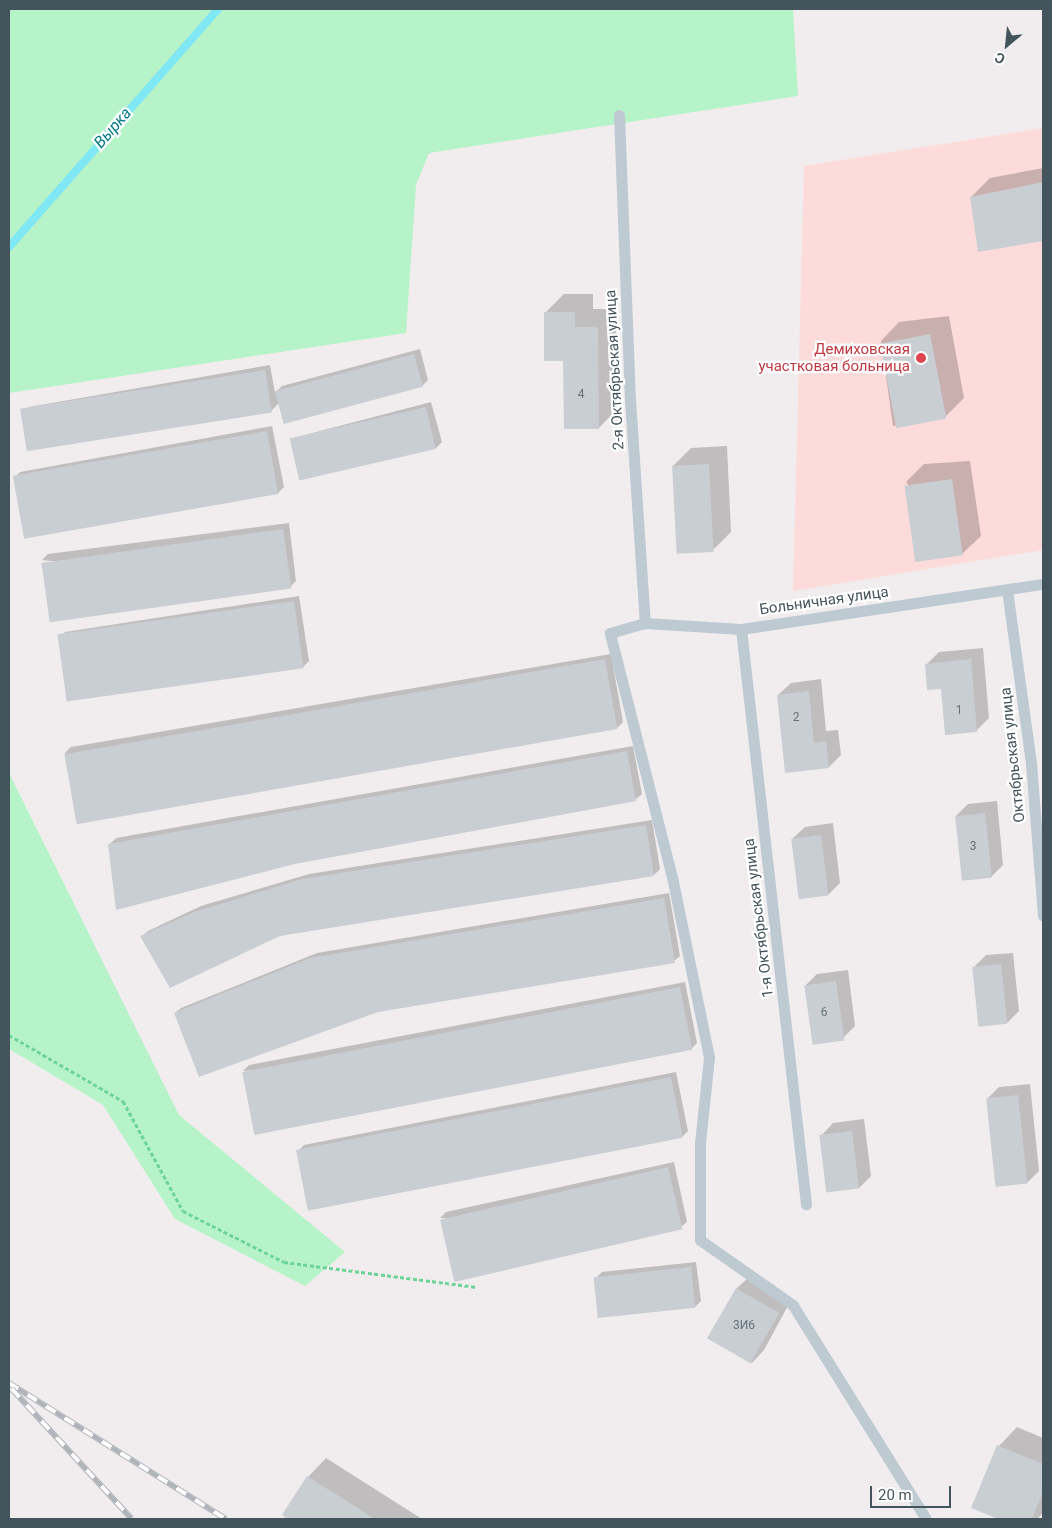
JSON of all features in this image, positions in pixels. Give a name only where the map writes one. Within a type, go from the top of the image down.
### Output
[{"type":"lane","name":"2-я Октябрьская улица","points":[[619,115],[630,399],[645,623]]},
{"type":"lane","name":"Больничная улица","points":[[926,1519],[793,1305],[700,1240],[700,1142],[709,1057],[672,881],[610,633],[645,623],[741,629],[1043,584]]},
{"type":"lane","name":"Октябрьская улица","points":[[1007,590],[1030,763],[1043,916]]},
{"type":"lane","name":"1-я Октябрьская улица","points":[[741,629],[806,1204]]},
{"type":"path","points":[[9,1035],[123,1101],[182,1212],[284,1262],[476,1287]]},
{"type":"shaded area","name":"Демиховская участковая больница","points":[[1043,128],[1043,550],[793,591],[804,166]]},
{"type":"green space","points":[[9,9],[793,9],[798,96],[429,153],[416,185],[406,333],[9,393]]},
{"type":"green space","points":[[9,773],[179,1115],[345,1252],[305,1286],[175,1219],[103,1105],[9,1049]]},
{"type":"building","points":[[1043,182],[1043,241],[978,252],[970,197]]},
{"type":"building","points":[[544,312],[575,312],[575,327],[598,327],[599,429],[564,429],[563,361],[544,361]]},
{"type":"building","points":[[930,334],[946,418],[896,428],[880,344]]},
{"type":"building","points":[[414,354],[423,387],[284,424],[275,391]]},
{"type":"building","points":[[265,370],[272,412],[27,451],[20,409]]},
{"type":"building","points":[[426,407],[436,449],[299,480],[290,438]]},
{"type":"building","points":[[267,431],[278,494],[24,539],[13,476]]},
{"type":"building","points":[[709,464],[714,552],[677,554],[672,466]]},
{"type":"building","points":[[952,479],[963,555],[915,562],[904,486]]},
{"type":"building","points":[[283,529],[291,588],[50,622],[41,563]]},
{"type":"building","points":[[294,601],[303,668],[67,702],[57,634]]},
{"type":"building","points":[[605,659],[617,729],[77,824],[64,754]]},
{"type":"building","points":[[971,659],[977,732],[945,735],[941,689],[927,690],[925,664]]},
{"type":"building","points":[[809,691],[814,743],[826,741],[829,768],[785,773],[777,695]]},
{"type":"building","points":[[627,751],[636,801],[295,864],[116,910],[108,844]]},
{"type":"building","points":[[985,813],[992,878],[962,881],[955,816]]},
{"type":"building","points":[[646,825],[654,876],[280,936],[170,988],[140,936],[194,912],[302,879]]},
{"type":"building","points":[[821,835],[828,896],[799,899],[791,839]]},
{"type":"building","points":[[664,898],[675,963],[378,1012],[199,1077],[174,1013],[310,958]]},
{"type":"building","points":[[1001,964],[1007,1024],[978,1027],[972,967]]},
{"type":"building","points":[[836,981],[844,1040],[813,1045],[804,985]]},
{"type":"building","points":[[680,987],[692,1050],[254,1135],[242,1072]]},
{"type":"building","points":[[671,1077],[683,1138],[308,1211],[296,1150]]},
{"type":"building","points":[[1018,1095],[1027,1184],[995,1187],[986,1098]]},
{"type":"building","points":[[852,1131],[859,1189],[826,1193],[819,1135]]},
{"type":"building","points":[[668,1167],[682,1229],[454,1282],[440,1220]]},
{"type":"building","points":[[691,1267],[695,1308],[598,1318],[594,1277]]},
{"type":"building","points":[[736,1288],[779,1313],[750,1363],[707,1338]]},
{"type":"building","points":[[997,1445],[1043,1464],[1043,1492],[1032,1519],[998,1519],[971,1508]]},
{"type":"building","points":[[307,1476],[375,1519],[288,1519],[282,1515]]},
{"type":"waterway","name":"Вырка","points":[[9,247],[218,9]]},
{"type":"railway","points":[[9,1383],[226,1519]]},
{"type":"railway","points":[[12,1389],[132,1519]]},
{"type":"place","name":"Демиховская участковая больница","points":[[921,358]]}]
